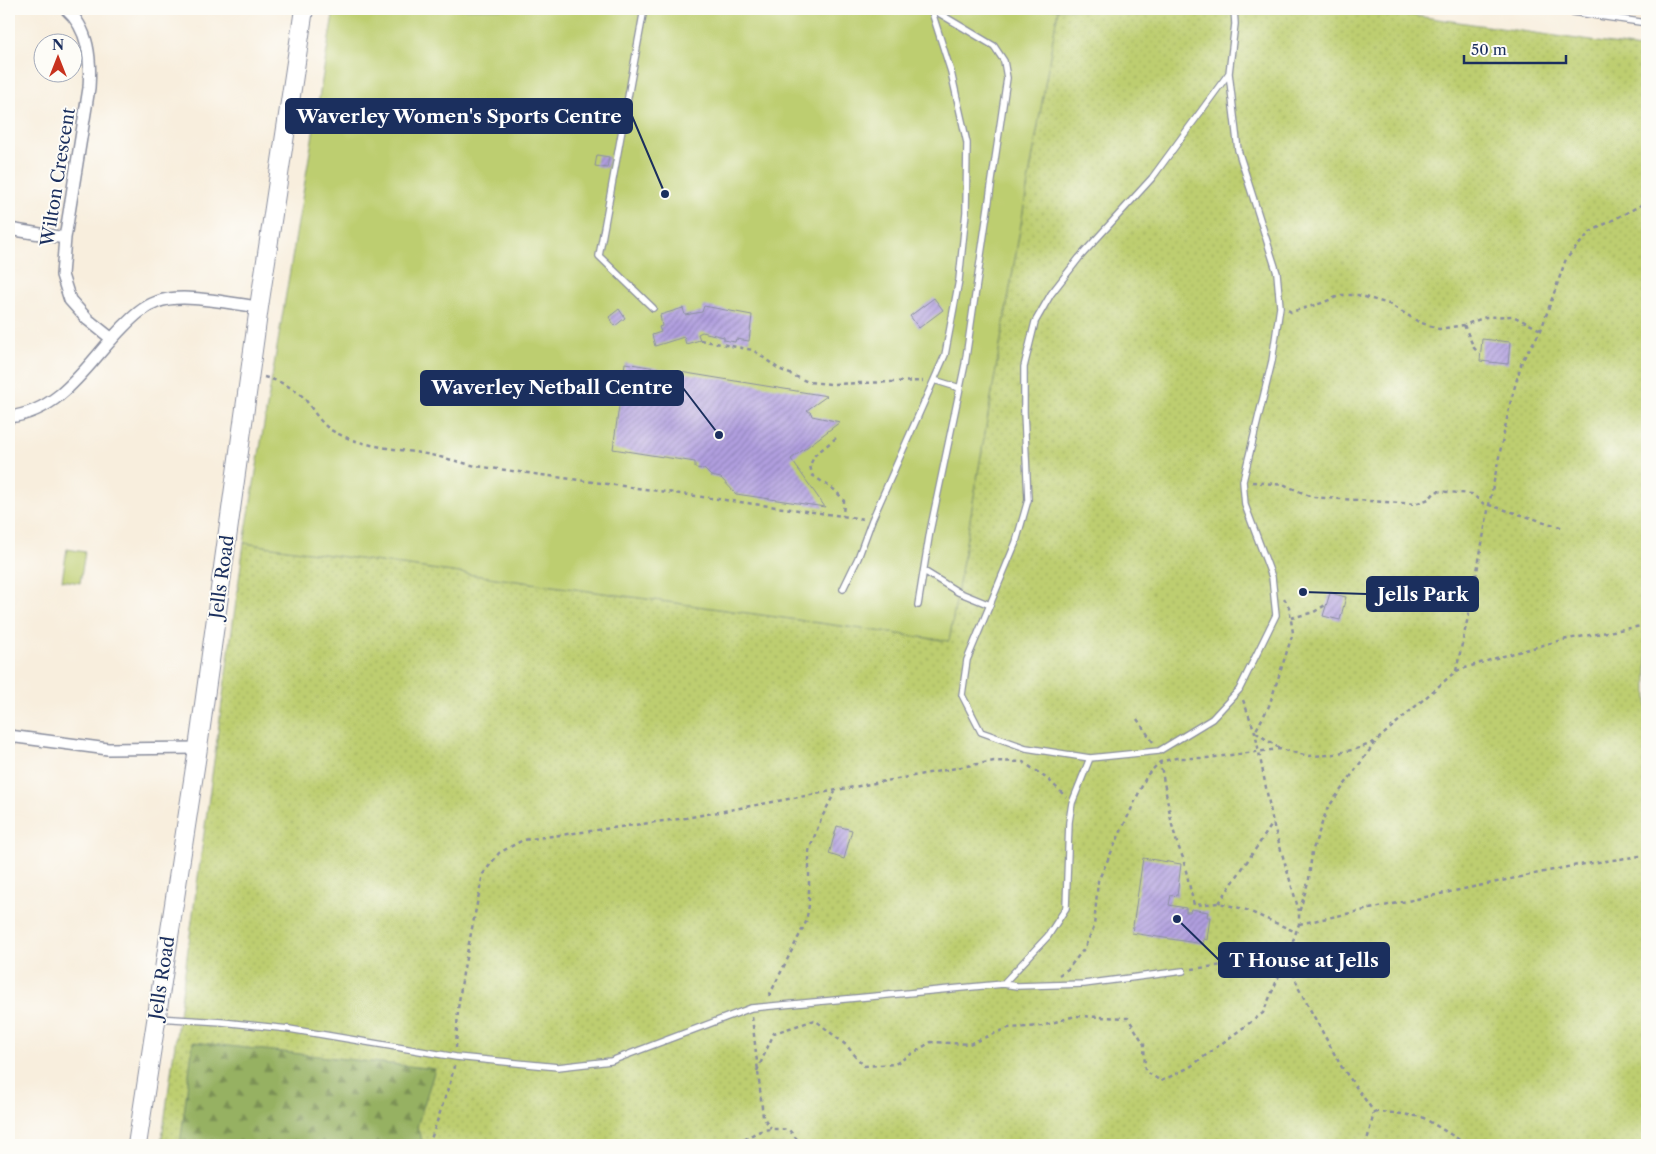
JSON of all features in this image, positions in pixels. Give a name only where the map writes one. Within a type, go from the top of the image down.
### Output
[{"type":"main road","name":"Jells Road","points":[[137,1145],[198,748],[259,307],[304,9]]},
{"type":"street","name":"Wilton Crescent","points":[[75,11],[87,42],[91,64],[89,88],[65,238],[62,275],[70,300],[87,319],[112,339]]},
{"type":"street","points":[[9,230],[65,238]]},
{"type":"street","points":[[9,418],[42,407],[69,389],[138,312],[157,302],[176,297],[259,307]]},
{"type":"street","points":[[9,736],[108,749],[198,748]]},
{"type":"lane","points":[[644,9],[599,256],[653,308]]},
{"type":"lane","points":[[843,589],[945,356],[959,280],[966,212],[966,143],[951,72],[932,9]]},
{"type":"lane","points":[[918,605],[930,531],[967,354],[1007,78],[1004,61],[994,46],[932,9]]},
{"type":"lane","points":[[1229,73],[1152,178],[1104,228],[1051,294],[1035,322],[1024,367],[1028,500],[1016,542],[967,660],[962,695],[981,732],[1026,748],[1090,758],[1159,751],[1212,719],[1239,690],[1276,614],[1272,577],[1245,504],[1243,481],[1272,360],[1280,308],[1277,273],[1238,150],[1229,73],[1235,24],[1234,9]]},
{"type":"lane","points":[[1550,9],[1576,11],[1647,23]]},
{"type":"lane","points":[[934,380],[960,388]]},
{"type":"lane","points":[[924,571],[958,592],[990,605]]},
{"type":"lane","points":[[1004,984],[1048,936],[1066,908],[1068,822],[1072,803],[1090,758]]},
{"type":"lane","points":[[156,1018],[289,1029],[456,1057],[558,1067],[611,1061],[751,1008],[1004,984],[1017,986],[1084,984],[1183,971]]},
{"type":"path","points":[[1456,671],[1510,404],[1522,361],[1541,330],[1566,260],[1590,232],[1647,202]]},
{"type":"path","points":[[1280,308],[1291,312],[1341,295],[1358,295],[1389,304],[1418,322],[1439,330],[1464,325],[1486,317],[1513,316],[1541,330]]},
{"type":"path","points":[[1464,325],[1474,348],[1479,352]]},
{"type":"path","points":[[700,340],[753,350],[778,369],[808,382],[831,384],[934,380]]},
{"type":"path","points":[[250,375],[272,379],[288,386],[304,398],[315,415],[330,430],[356,442],[421,453],[476,466],[872,520]]},
{"type":"path","points":[[836,438],[815,455],[810,466],[812,475],[836,491],[844,501],[843,516]]},
{"type":"path","points":[[1243,481],[1285,485],[1312,497],[1415,504],[1429,499],[1436,491],[1472,494],[1485,504],[1564,528]]},
{"type":"path","points":[[1256,732],[1269,706],[1293,633],[1289,607],[1272,577]]},
{"type":"path","points":[[1291,618],[1314,612],[1327,604]]},
{"type":"path","points":[[1299,913],[1309,879],[1312,852],[1327,809],[1377,740],[1456,671],[1562,640],[1647,625]]},
{"type":"path","points":[[757,1071],[774,1033],[815,1020],[846,1045],[864,1066],[895,1064],[931,1042],[969,1044],[1008,1028],[1042,1026],[1075,1016],[1128,1018],[1144,1044],[1145,1071],[1161,1081],[1190,1067],[1263,1013],[1299,924],[1299,913],[1273,823],[1256,732],[1239,690]]},
{"type":"path","points":[[1137,719],[1159,751],[1172,825],[1183,858],[1194,905],[1219,903],[1244,909],[1296,932]]},
{"type":"path","points":[[1256,732],[1280,749]]},
{"type":"path","points":[[1047,985],[1068,969],[1084,949],[1094,927],[1098,881],[1147,775],[1160,762],[1176,758],[1207,758],[1280,749],[1309,756],[1330,755],[1360,748],[1377,740]]},
{"type":"path","points":[[430,1145],[451,1080],[456,1057],[458,1009],[463,973],[483,874],[499,853],[523,840],[686,818],[994,761],[1023,762],[1049,780],[1072,803]]},
{"type":"path","points":[[764,1007],[806,922],[809,905],[810,851],[821,819],[836,790]]},
{"type":"path","points":[[1219,903],[1273,823]]},
{"type":"path","points":[[1299,924],[1572,866],[1647,855]]},
{"type":"path","points":[[1183,971],[1287,957]]},
{"type":"path","points":[[1287,957],[1299,989],[1341,1066],[1374,1112],[1368,1141],[1364,1145]]},
{"type":"path","points":[[751,1008],[763,1117],[771,1128]]},
{"type":"path","points":[[1374,1112],[1422,1117],[1468,1145]]},
{"type":"path","points":[[738,1145],[751,1134],[771,1128],[789,1130],[802,1145]]},
{"type":"green space","points":[[334,9],[1058,9],[949,641],[244,543]]},
{"type":"green space","points":[[1058,9],[1368,9],[1647,49],[1647,1145],[161,1145],[244,543],[949,641]]},
{"type":"green space","points":[[67,549],[85,552],[80,583],[62,580]]},
{"type":"green space","points":[[193,1042],[435,1069],[417,1127],[424,1145],[180,1145]]},
{"type":"building","points":[[620,9],[632,9],[631,12],[620,11]]},
{"type":"building","points":[[597,155],[609,157],[607,168],[595,166]]},
{"type":"building","points":[[934,298],[943,310],[919,328],[910,316]]},
{"type":"building","points":[[704,306],[752,315],[749,341],[736,339],[735,342],[724,340],[724,337],[702,332],[698,334],[700,340],[686,344],[684,337],[655,346],[652,335],[661,332],[659,327],[662,326],[660,315],[683,308],[685,315],[702,312]]},
{"type":"building","points":[[619,309],[625,318],[615,326],[609,317]]},
{"type":"building","points":[[1482,339],[1510,342],[1508,364],[1480,361]]},
{"type":"building","points":[[625,363],[827,396],[807,410],[812,416],[840,422],[791,459],[825,507],[736,494],[721,478],[711,476],[704,469],[695,468],[695,462],[613,449]]},
{"type":"building","points":[[1330,593],[1346,597],[1340,620],[1323,616]]},
{"type":"building","points":[[837,826],[852,830],[844,859],[829,854]]},
{"type":"building","points":[[1143,858],[1181,864],[1177,896],[1171,895],[1169,905],[1186,908],[1186,912],[1190,912],[1191,909],[1208,912],[1207,917],[1210,917],[1207,940],[1204,939],[1203,944],[1132,933]]},
{"type":"place","name":"Waverley Women's Sports Centre","points":[[665,194]]},
{"type":"place","name":"Waverley Netball Centre","points":[[719,435]]},
{"type":"place","name":"Jells Park","points":[[1303,592]]},
{"type":"place","name":"T House at Jells","points":[[1177,919]]}]
